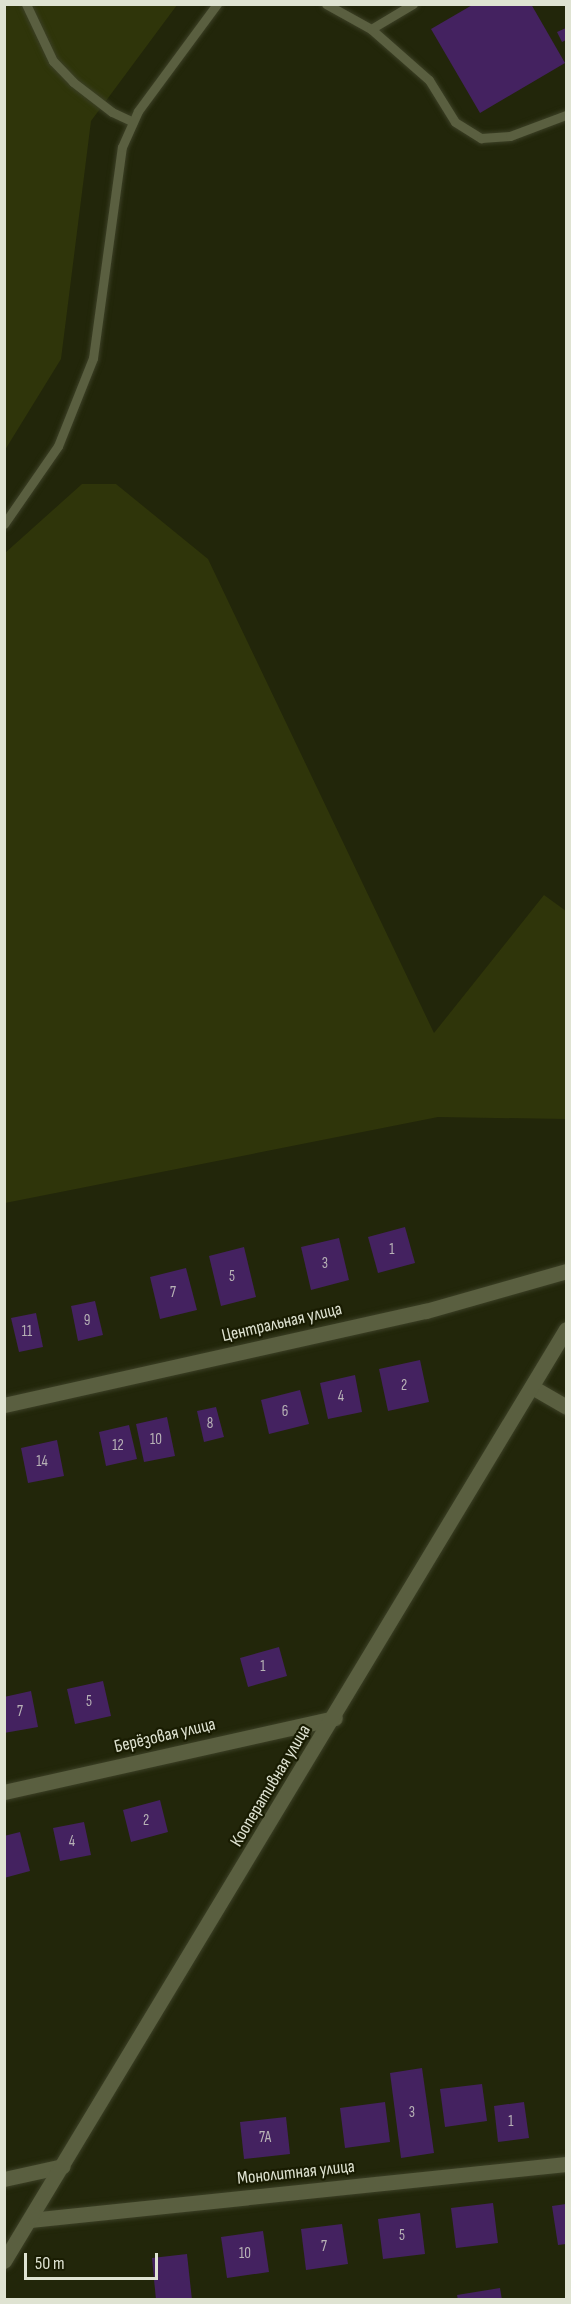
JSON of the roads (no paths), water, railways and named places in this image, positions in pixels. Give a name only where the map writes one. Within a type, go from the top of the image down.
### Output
[{"type":"street","name":"Центральная улица","points":[[4,1405],[426,1311],[567,1271]]},
{"type":"street","name":"Кооперативная улица","points":[[4,2261],[335,1718],[567,1329]]},
{"type":"street","points":[[532,1387],[567,1407]]},
{"type":"street","name":"Берёзовая улица","points":[[4,1792],[335,1718]]},
{"type":"street","name":"Монолитная улица","points":[[30,2220],[567,2164]]},
{"type":"street","points":[[4,2179],[63,2166]]},
{"type":"lane","points":[[27,4],[53,61],[73,82],[133,122]]},
{"type":"lane","points":[[4,524],[58,446],[93,358],[122,147],[133,122],[217,4]]},
{"type":"lane","points":[[326,4],[371,29],[429,80],[455,122],[481,138],[510,136],[567,115]]},
{"type":"lane","points":[[371,29],[413,4]]}]
